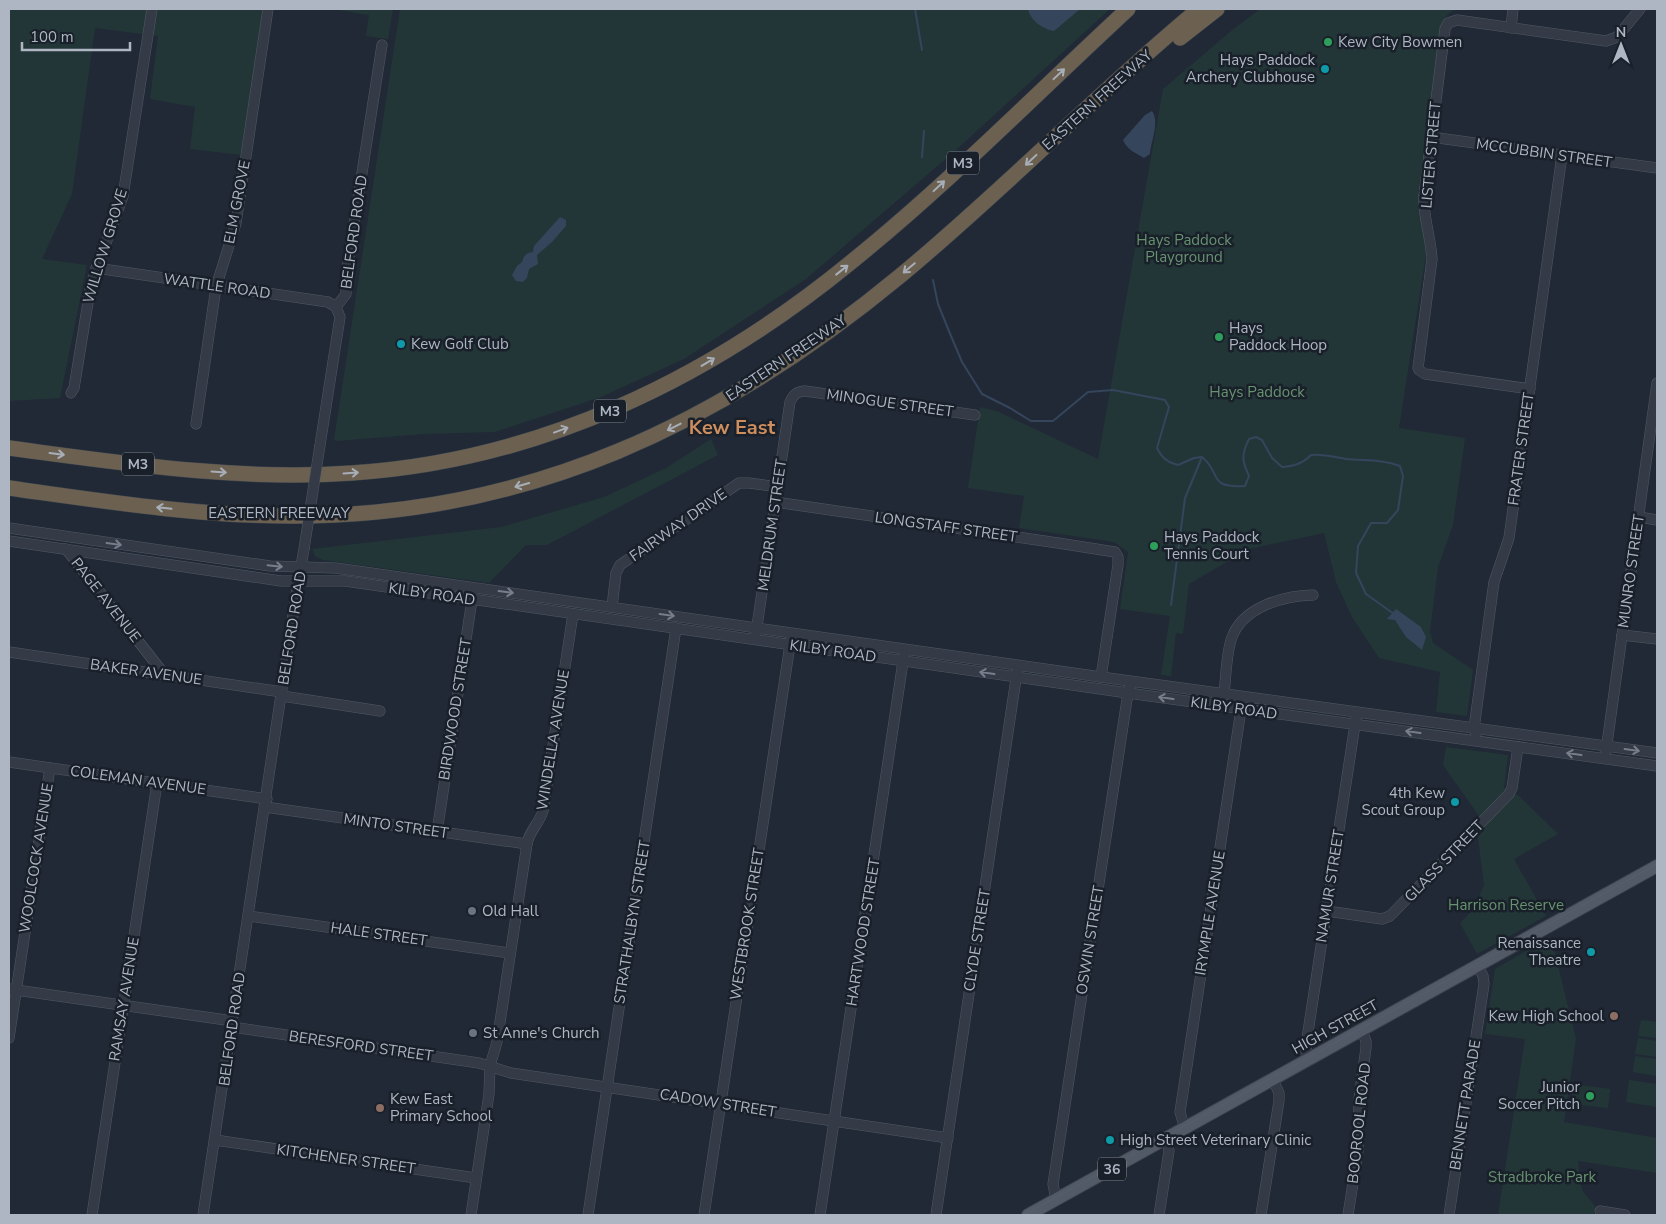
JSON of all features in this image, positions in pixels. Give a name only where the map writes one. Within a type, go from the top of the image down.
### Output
[{"type":"highway","name":"M3","points":[[9,448],[108,461],[219,472],[267,475],[352,473],[394,469],[476,454],[546,435],[588,420],[623,406],[697,368],[804,299],[903,219],[1128,9]]},
{"type":"highway","name":"EASTERN FREEWAY","points":[[9,488],[199,512],[265,516],[318,516],[385,511],[459,500],[520,485],[580,467],[643,441],[708,409],[809,346],[866,303],[933,248],[1199,9]]},
{"type":"highway","points":[[1080,115],[1217,9]]},
{"type":"main road","name":"HIGH STREET","points":[[1028,1215],[1657,866]]},
{"type":"street","name":"WILLOW GROVE","points":[[71,393],[74,388],[90,284],[123,196],[152,9]]},
{"type":"street","name":"ELM GROVE","points":[[196,424],[216,287],[236,224],[268,9]]},
{"type":"street","points":[[1514,9],[1511,28],[1610,40],[1617,37],[1640,9]]},
{"type":"street","name":"LISTER STREET","points":[[1511,28],[1457,20],[1448,23],[1445,29],[1424,202],[1432,259],[1418,362],[1419,370],[1425,374],[1530,389]]},
{"type":"street","name":"BELFORD ROAD","points":[[204,1215],[298,581],[302,568],[340,317],[336,307],[346,294],[346,275],[382,45]]},
{"type":"street","name":"MCCUBBIN STREET","points":[[1432,137],[1657,168]]},
{"type":"street","name":"FRATER STREET","points":[[1478,741],[1474,728],[1494,582],[1509,538],[1562,155]]},
{"type":"street","name":"WATTLE ROAD","points":[[96,268],[328,302],[336,307]]},
{"type":"street","name":"MUNRO STREET","points":[[1605,758],[1657,383]]},
{"type":"street","name":"MINOGUE STREET","points":[[805,391],[975,415]]},
{"type":"street","name":"MELDRUM STREET","points":[[755,640],[790,402],[797,392],[805,391]]},
{"type":"street","name":"FAIRWAY DRIVE","points":[[612,607],[616,574],[620,565],[739,483],[778,487]]},
{"type":"street","name":"LONGSTAFF STREET","points":[[775,502],[1115,552],[1118,557],[1118,566],[1101,677]]},
{"type":"street","points":[[1639,517],[1657,520]]},
{"type":"street","name":"KILBY ROAD","points":[[9,528],[270,566],[343,569],[1657,754]]},
{"type":"street","points":[[52,547],[54,534]]},
{"type":"street","name":"KILBY ROAD","points":[[9,541],[281,581],[346,581],[1128,693],[1657,766]]},
{"type":"street","name":"PAGE AVENUE","points":[[66,549],[164,674]]},
{"type":"street","points":[[174,565],[175,552]]},
{"type":"street","name":"BIRDWOOD STREET","points":[[437,832],[474,587]]},
{"type":"street","points":[[1224,694],[1231,641],[1233,634],[1241,623],[1255,611],[1272,602],[1292,596],[1313,595]]},
{"type":"street","name":"WINDELLA AVENUE","points":[[471,1215],[526,844],[529,834],[543,812],[573,614]]},
{"type":"street","name":"STRATHALBYN STREET","points":[[588,1215],[676,628]]},
{"type":"street","name":"WESTBROOK STREET","points":[[704,1215],[792,632]]},
{"type":"street","points":[[1622,634],[1657,639]]},
{"type":"street","name":"HARTWOOD STREET","points":[[820,1215],[905,649]]},
{"type":"street","name":"BAKER AVENUE","points":[[9,652],[164,674],[380,711]]},
{"type":"street","name":"CLYDE STREET","points":[[936,1215],[1018,665]]},
{"type":"street","name":"OSWIN STREET","points":[[1056,1200],[1053,1184],[1128,693],[1132,681]]},
{"type":"street","name":"IRYMPLE AVENUE","points":[[1185,1129],[1180,1112],[1243,696]]},
{"type":"street","name":"NAMUR STREET","points":[[1309,1060],[1306,1053],[1306,1045],[1357,712]]},
{"type":"street","name":"GLASS STREET","points":[[1326,912],[1382,919],[1390,916],[1509,794],[1513,785],[1518,747]]},
{"type":"street","name":"COLEMAN AVENUE","points":[[9,762],[157,783],[266,803]]},
{"type":"street","name":"WOOLCOCK AVENUE","points":[[9,1038],[12,989],[50,768]]},
{"type":"street","name":"RAMSAY AVENUE","points":[[92,1215],[157,783]]},
{"type":"street","name":"MINTO STREET","points":[[266,803],[437,832],[526,844]]},
{"type":"street","name":"HALE STREET","points":[[248,916],[510,953]]},
{"type":"street","name":"BENNETT PARADE","points":[[1448,1215],[1484,984],[1483,976],[1478,966]]},
{"type":"street","name":"BERESFORD STREET","points":[[12,989],[123,1005],[478,1063],[493,1068]]},
{"type":"street","name":"BOOROOL ROAD","points":[[1348,1215],[1358,1151],[1359,1099],[1366,1048],[1366,1041],[1362,1031]]},
{"type":"street","name":"CADOW STREET","points":[[493,1068],[948,1138]]},
{"type":"street","points":[[1261,1215],[1279,1101],[1279,1093],[1272,1080]]},
{"type":"street","points":[[1158,1215],[1169,1151],[1167,1139]]},
{"type":"street","name":"KITCHENER STREET","points":[[215,1140],[476,1178]]},
{"type":"street","points":[[1600,1211],[1625,1215]]},
{"type":"green space","points":[[9,9],[264,9],[242,155],[190,149],[195,107],[150,99],[158,36],[95,28],[72,194],[42,259],[87,265],[60,398],[9,401]]},
{"type":"green space","points":[[332,9],[393,9],[388,39],[366,36],[369,15]]},
{"type":"green space","name":"Kew Golf Club","points":[[400,9],[1110,9],[956,150],[806,279],[684,359],[601,397],[495,432],[423,434],[337,441],[334,440]]},
{"type":"green space","name":"Hays Paddock","points":[[1260,9],[1455,9],[1443,20],[1419,204],[1428,242],[1399,428],[1465,438],[1453,525],[1438,567],[1430,631],[1433,643],[1473,670],[1467,716],[1436,712],[1440,672],[1379,658],[1352,617],[1336,582],[1324,533],[1249,549],[1189,584],[1183,634],[1176,633],[1171,676],[1161,675],[1170,616],[1120,609],[1128,552],[1114,542],[1019,528],[1024,496],[968,488],[980,407],[997,411],[1098,459],[1163,89]]},
{"type":"green space","points":[[711,439],[718,455],[547,545],[526,545],[489,583],[323,560],[315,556],[312,549],[501,527],[604,497],[666,468]]},
{"type":"green space","name":"Harrison Reserve","points":[[1446,747],[1508,755],[1504,788],[1519,796],[1558,834],[1514,859],[1546,916],[1477,954],[1460,923],[1479,904],[1478,899],[1484,885],[1478,837],[1486,826],[1443,765]]},
{"type":"green space","name":"Stradbroke Park","points":[[1551,937],[1576,1039],[1564,1122],[1657,1138],[1657,1173],[1578,1161],[1582,1190],[1595,1206],[1594,1215],[1498,1215],[1525,1039],[1485,1034],[1495,969]]},
{"type":"green space","points":[[1641,1020],[1657,1022],[1657,1038],[1638,1036]]},
{"type":"green space","points":[[1638,1038],[1657,1041],[1657,1057],[1635,1054]]},
{"type":"green space","points":[[1635,1056],[1657,1059],[1657,1076],[1633,1072]]},
{"type":"green space","points":[[1629,1080],[1657,1084],[1657,1107],[1626,1102]]},
{"type":"green space","name":"Junior Soccer Pitch","points":[[1573,1084],[1610,1089],[1608,1108],[1571,1104]]},
{"type":"water","points":[[1028,9],[1080,9],[1054,31],[1037,23],[1031,17]]},
{"type":"water","points":[[1152,111],[1155,121],[1154,132],[1150,154],[1144,158],[1129,149],[1123,140],[1145,115]]},
{"type":"water","points":[[560,217],[566,220],[566,226],[537,255],[538,264],[529,269],[527,278],[523,282],[516,281],[512,275],[517,266],[526,255],[533,252],[534,246]]},
{"type":"water","points":[[1396,609],[1421,627],[1426,637],[1422,650],[1406,637],[1395,620],[1387,619]]},
{"type":"waterway","points":[[915,9],[922,50]]},
{"type":"waterway","points":[[922,157],[924,131]]},
{"type":"waterway","points":[[933,280],[938,304],[962,362],[982,394],[1031,421],[1053,421],[1088,392],[1113,390],[1165,400],[1169,407],[1157,448],[1161,454],[1168,461],[1178,465],[1194,458],[1202,457],[1208,463],[1217,479],[1225,485],[1245,486],[1249,476],[1244,462],[1245,449],[1249,439],[1256,437],[1262,440],[1272,458],[1282,467],[1298,464],[1311,455],[1380,461],[1400,466],[1403,476],[1398,510],[1387,523],[1371,523],[1358,546],[1356,573],[1366,594],[1394,614]]},
{"type":"waterway","points":[[1171,605],[1185,498],[1202,457]]},
{"type":"tram line","points":[[1024,1215],[1657,864]]},
{"type":"place","name":"Kew City Bowmen","points":[[1328,42]]},
{"type":"place","name":"Hays Paddock Archery Clubhouse","points":[[1325,69]]},
{"type":"place","name":"Hays Paddock Hoop","points":[[1219,337]]},
{"type":"place","name":"Kew Golf Club","points":[[401,344]]},
{"type":"place","name":"Hays Paddock Tennis Court","points":[[1154,546]]},
{"type":"place","name":"4th Kew Scout Group","points":[[1455,802]]},
{"type":"place","name":"Old Hall","points":[[472,911]]},
{"type":"place","name":"Renaissance Theatre","points":[[1591,952]]},
{"type":"place","name":"Kew High School","points":[[1614,1016]]},
{"type":"place","name":"St Anne's Church","points":[[473,1033]]},
{"type":"place","name":"Junior Soccer Pitch","points":[[1590,1096]]},
{"type":"place","name":"Kew East Primary School","points":[[380,1108]]},
{"type":"place","name":"High Street Veterinary Clinic","points":[[1110,1140]]},
{"type":"district","name":"Kew East","points":[[732,427]]},
{"type":"park label","name":"Hays Paddock Playground","points":[[1184,248]]}]
